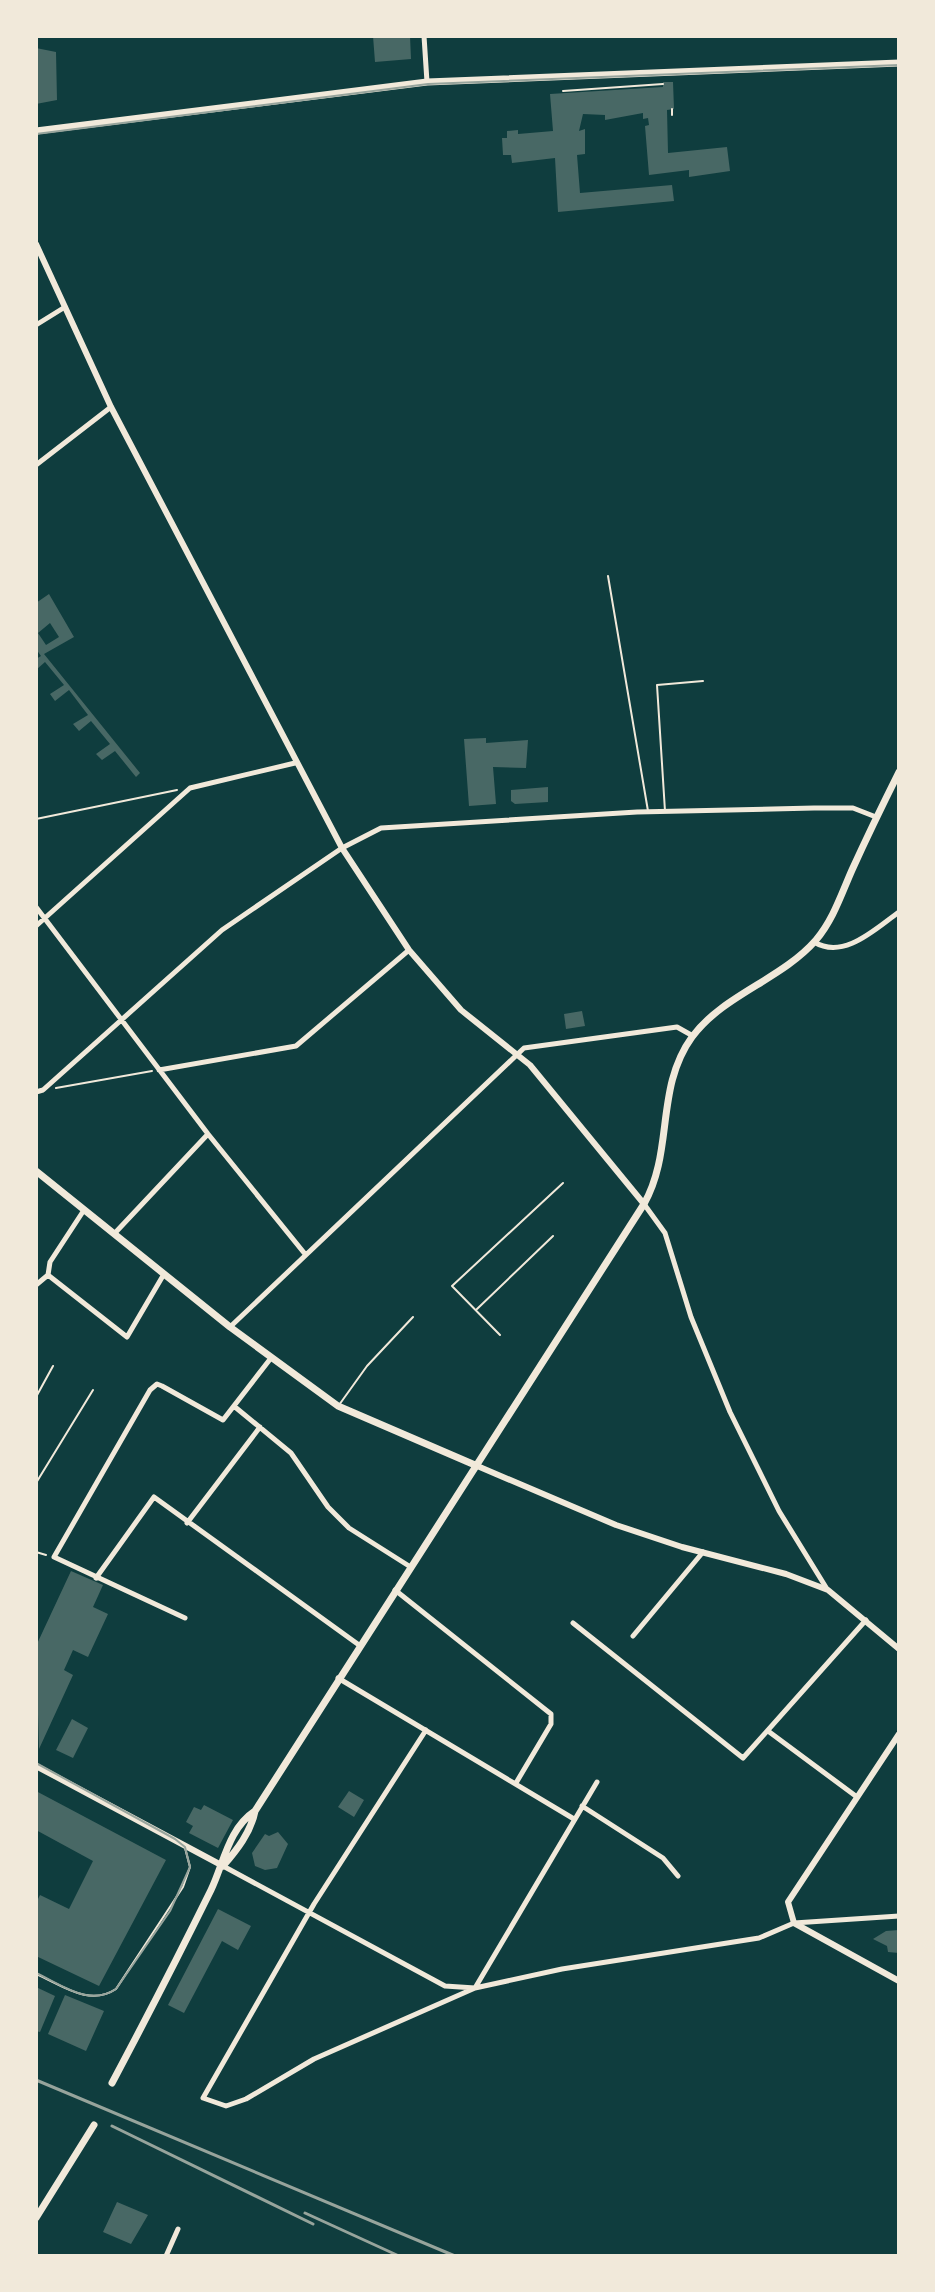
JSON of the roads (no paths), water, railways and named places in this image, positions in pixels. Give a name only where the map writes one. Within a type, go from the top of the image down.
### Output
[{"type":"main road","points":[[36,131],[427,82],[899,63]]},
{"type":"main road","points":[[112,2083],[223,1866],[227,1848],[238,1828],[255,1811],[409,1566],[644,1204],[661,1164],[667,1095],[676,1064],[693,1036],[715,1013],[814,942],[831,919],[899,772]]},
{"type":"main road","points":[[36,1171],[230,1327],[338,1406],[475,1465]]},
{"type":"main road","points":[[36,2218],[94,2125]]},
{"type":"street","points":[[424,36],[427,82]]},
{"type":"street","points":[[36,244],[111,407],[342,848],[409,950],[461,1010],[536,1072],[665,1233],[691,1317],[730,1412],[779,1511],[828,1590]]},
{"type":"street","points":[[36,325],[65,307]]},
{"type":"street","points":[[36,465],[111,407]]},
{"type":"street","points":[[36,926],[190,788],[295,763]]},
{"type":"street","points":[[40,1091],[222,930],[342,848],[381,828],[649,812],[853,808],[876,817]]},
{"type":"street","points":[[36,907],[208,1134],[305,1254]]},
{"type":"street","points":[[814,942],[828,949],[848,947],[899,912]]},
{"type":"street","points":[[159,1070],[296,1046],[409,950]]},
{"type":"street","points":[[230,1327],[516,1053],[537,1044],[677,1027],[693,1036]]},
{"type":"street","points":[[114,1234],[208,1134]]},
{"type":"street","points":[[36,1285],[48,1275],[50,1262],[84,1209]]},
{"type":"street","points":[[48,1275],[127,1337],[165,1274]]},
{"type":"street","points":[[185,1618],[54,1557],[150,1390],[157,1384],[162,1386],[223,1420],[271,1358]]},
{"type":"street","points":[[235,1407],[291,1453],[328,1507],[349,1528],[409,1566]]},
{"type":"street","points":[[187,1523],[260,1427]]},
{"type":"street","points":[[475,1465],[616,1525],[786,1574],[828,1590],[899,1649]]},
{"type":"street","points":[[96,1578],[154,1497],[359,1645]]},
{"type":"street","points":[[633,1636],[703,1552]]},
{"type":"street","points":[[395,1589],[550,1712],[551,1724],[516,1783]]},
{"type":"street","points":[[573,1623],[741,1757],[747,1756],[866,1620]]},
{"type":"street","points":[[338,1678],[574,1819]]},
{"type":"street","points":[[426,1730],[311,1912],[203,2098],[226,2106],[246,2099],[314,2059],[475,1988],[562,1969],[759,1938],[794,1923],[899,1916]]},
{"type":"street","points":[[768,1731],[857,1797]]},
{"type":"street","points":[[899,1734],[788,1902],[794,1923],[899,1981]]},
{"type":"street","points":[[36,1766],[445,1986],[475,1988]]},
{"type":"street","points":[[475,1988],[597,1782]]},
{"type":"street","points":[[582,1806],[663,1858],[678,1876]]},
{"type":"street","points":[[166,2256],[178,2229]]},
{"type":"lane","points":[[608,576],[649,812]]},
{"type":"lane","points":[[665,812],[657,685],[703,681]]},
{"type":"lane","points":[[338,1406],[367,1366],[413,1317]]},
{"type":"lane","points":[[36,1974],[80,1995],[96,1997],[121,1984],[183,1887],[190,1867],[185,1847]]},
{"type":"tram line","points":[[36,134],[428,84],[899,65]]},
{"type":"tram line","points":[[36,1763],[175,1839],[185,1847],[190,1867],[170,1911],[116,1989],[106,1994],[86,1995],[36,1973]]},
{"type":"railway","points":[[36,2080],[455,2256]]},
{"type":"railway","points":[[112,2126],[313,2224]]},
{"type":"railway","points":[[305,2213],[399,2256]]}]
